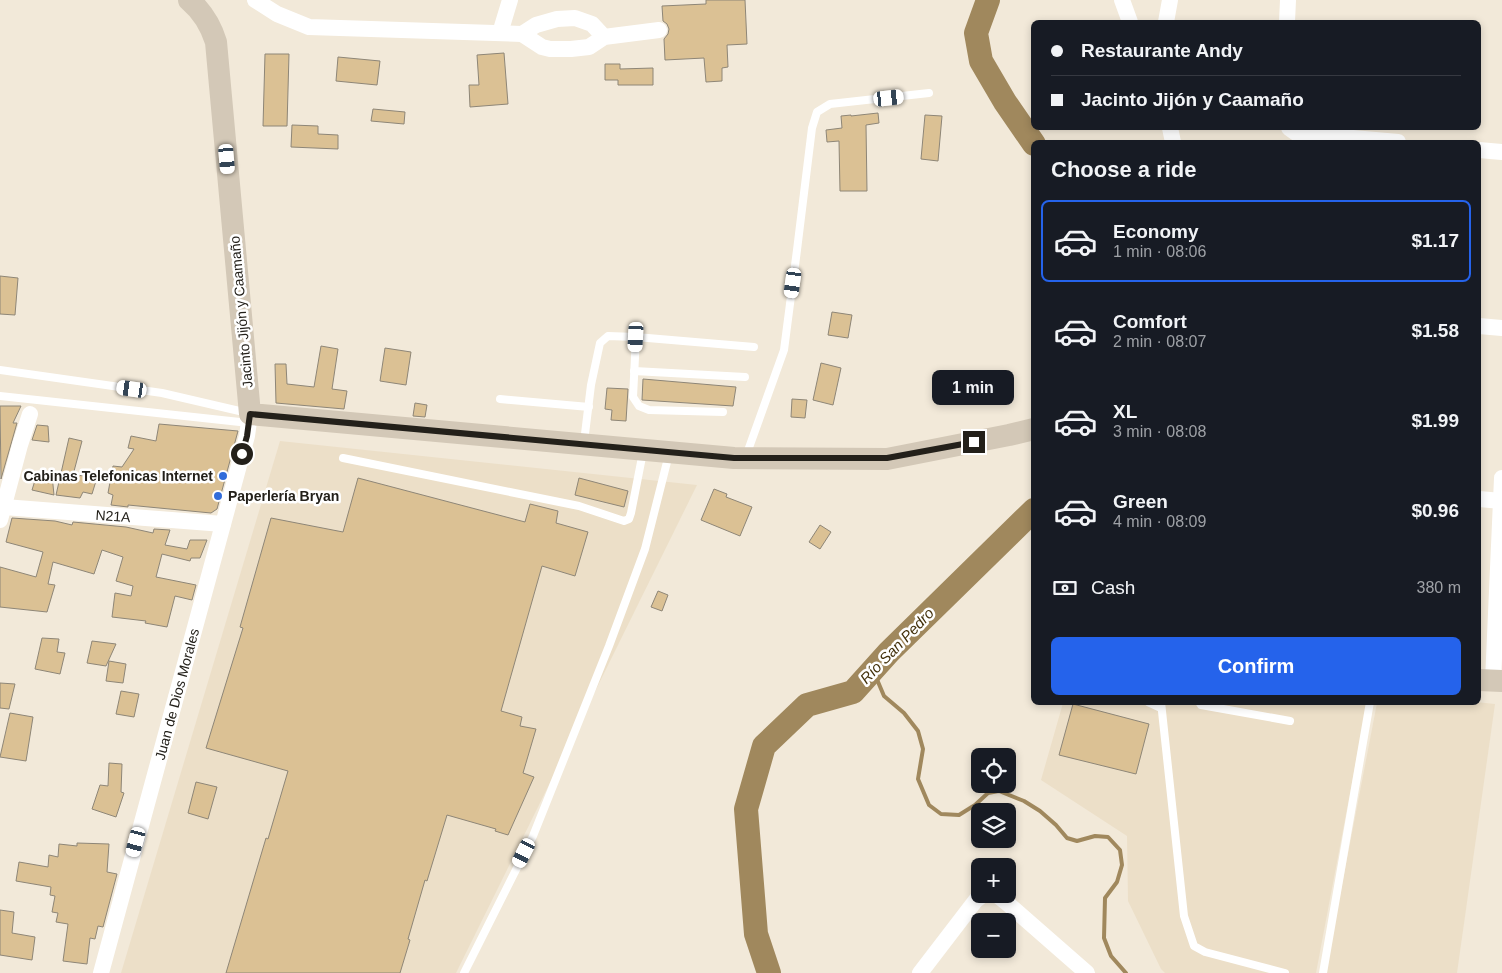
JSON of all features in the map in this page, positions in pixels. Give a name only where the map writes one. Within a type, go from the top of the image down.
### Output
[{"type":"street","name":"Jacinto Jijón y Caamaño","points":[[189,0],[206,20],[216,42],[249,418]]},
{"type":"street","points":[[255,0],[277,14],[309,26],[522,34],[536,26],[557,19],[575,18],[592,24],[604,37]]},
{"type":"street","points":[[500,33],[510,0]]},
{"type":"street","points":[[1122,0],[1129,20]]},
{"type":"street","points":[[1166,20],[1170,0]]},
{"type":"street","points":[[1287,20],[1288,0]]},
{"type":"street","points":[[522,34],[534,43],[550,49],[571,49],[589,47],[604,37],[659,30]]},
{"type":"street","points":[[1292,130],[1296,133],[1375,140]]},
{"type":"street","points":[[1481,150],[1502,152]]},
{"type":"street","points":[[1481,326],[1502,328]]},
{"type":"street","points":[[2,513],[30,414]]},
{"type":"street","points":[[249,418],[746,458],[887,458],[1031,430]]},
{"type":"street","name":"Juan de Dios Morales","points":[[101,973],[247,436],[249,418]]},
{"type":"street","points":[[1491,681],[1502,478]]},
{"type":"street","points":[[1481,499],[1501,501]]},
{"type":"street","name":"N21A","points":[[2,513],[223,524]]},
{"type":"street","points":[[920,973],[974,903]]},
{"type":"street","points":[[1008,903],[1087,973]]},
{"type":"lane","points":[[746,458],[784,350],[812,128],[817,112],[830,104],[929,93]]},
{"type":"lane","points":[[584,444],[591,385],[600,343],[608,336],[754,347]]},
{"type":"lane","points":[[636,337],[633,397],[639,406],[649,410],[723,412]]},
{"type":"lane","points":[[0,370],[162,393],[249,418]]},
{"type":"lane","points":[[634,371],[745,377]]},
{"type":"lane","points":[[0,396],[249,418]]},
{"type":"lane","points":[[500,400],[589,407]]},
{"type":"lane","points":[[343,458],[579,506],[624,521],[629,519],[631,514],[643,450]]},
{"type":"lane","points":[[464,973],[533,836],[609,646],[645,549],[670,452]]},
{"type":"lane","points":[[1161,705],[1184,916],[1194,946],[1205,952],[1285,973]]},
{"type":"lane","points":[[1201,705],[1290,720]]},
{"type":"lane","points":[[1323,973],[1369,705]]},
{"type":"shaded area","points":[[280,441],[697,485],[456,973],[121,973]]},
{"type":"shaded area","points":[[1481,703],[1495,704],[1457,973],[1325,973],[1377,705],[1481,705]]},
{"type":"shaded area","points":[[1062,705],[1367,705],[1316,973],[1165,973],[1161,969],[1128,901],[1127,836],[1041,780]]},
{"type":"building","points":[[706,0],[745,0],[747,44],[727,45],[728,67],[722,68],[722,81],[706,82],[704,58],[665,60],[664,39],[669,29],[663,21],[662,6],[706,4]]},
{"type":"building","points":[[504,53],[508,104],[470,107],[469,85],[479,85],[477,55]]},
{"type":"building","points":[[265,54],[289,54],[287,126],[263,126]]},
{"type":"building","points":[[338,57],[380,61],[377,85],[336,81]]},
{"type":"building","points":[[605,64],[620,64],[620,69],[653,68],[653,85],[618,85],[618,80],[605,80]]},
{"type":"building","points":[[373,109],[405,112],[404,124],[371,121]]},
{"type":"building","points":[[878,113],[879,123],[866,125],[867,191],[840,191],[839,141],[827,142],[826,130],[842,128],[841,116]]},
{"type":"building","points":[[925,115],[942,116],[938,161],[921,159]]},
{"type":"building","points":[[292,125],[318,126],[318,134],[338,135],[338,149],[291,147]]},
{"type":"building","points":[[0,276],[18,278],[15,315],[0,314]]},
{"type":"building","points":[[832,312],[852,315],[848,338],[828,335]]},
{"type":"building","points":[[321,346],[338,349],[332,389],[347,391],[344,409],[276,403],[275,364],[286,364],[287,384],[314,387]]},
{"type":"building","points":[[385,348],[411,352],[406,385],[380,381]]},
{"type":"building","points":[[821,363],[841,368],[833,405],[813,400]]},
{"type":"building","points":[[643,379],[736,387],[733,406],[642,400]]},
{"type":"building","points":[[607,388],[628,389],[626,421],[611,420],[612,410],[605,409]]},
{"type":"building","points":[[792,399],[807,400],[805,418],[791,417]]},
{"type":"building","points":[[415,403],[427,405],[425,417],[413,416]]},
{"type":"building","points":[[0,406],[21,406],[13,423],[17,423],[1,479]]},
{"type":"building","points":[[159,424],[238,431],[217,509],[211,513],[111,505],[113,495],[108,493],[113,466],[122,467],[134,449],[128,448],[131,436],[156,441]]},
{"type":"building","points":[[37,425],[48,426],[49,442],[32,440]]},
{"type":"building","points":[[69,438],[82,441],[73,475],[87,476],[96,481],[92,494],[83,492],[80,498],[56,495]]},
{"type":"building","points":[[37,474],[52,475],[54,495],[32,490]]},
{"type":"building","points":[[358,478],[525,522],[530,504],[558,511],[556,523],[588,532],[575,576],[542,566],[501,711],[522,717],[520,726],[536,729],[523,773],[534,777],[508,835],[495,831],[496,829],[447,815],[427,881],[425,880],[400,973],[226,973],[288,771],[206,748],[243,628],[240,627],[271,518],[343,532]]},
{"type":"building","points":[[579,478],[628,491],[624,507],[575,495]]},
{"type":"building","points":[[714,489],[727,494],[726,497],[752,507],[740,536],[701,520]]},
{"type":"building","points":[[12,518],[55,521],[72,525],[73,522],[126,527],[153,533],[154,529],[170,530],[165,545],[187,549],[190,540],[207,540],[200,558],[191,558],[190,561],[162,554],[156,577],[196,585],[192,600],[175,596],[167,627],[145,623],[146,621],[112,617],[115,593],[131,596],[133,586],[116,581],[123,557],[102,550],[94,574],[53,562],[48,584],[55,585],[47,612],[0,607],[0,567],[36,577],[43,552],[6,542]]},
{"type":"building","points":[[820,525],[831,532],[820,549],[809,542]]},
{"type":"building","points":[[658,591],[668,595],[662,611],[651,607]]},
{"type":"building","points":[[42,638],[59,639],[57,652],[65,653],[60,674],[35,669]]},
{"type":"building","points":[[92,641],[116,644],[106,666],[87,663]]},
{"type":"building","points":[[109,661],[126,664],[123,683],[106,681]]},
{"type":"building","points":[[0,683],[15,684],[9,709],[0,708]]},
{"type":"building","points":[[121,691],[139,694],[134,717],[116,714]]},
{"type":"building","points":[[1073,705],[1149,724],[1136,774],[1059,755]]},
{"type":"building","points":[[10,713],[33,717],[26,761],[0,757]]},
{"type":"building","points":[[109,763],[122,764],[121,792],[124,793],[116,817],[92,809],[100,785],[108,786]]},
{"type":"building","points":[[196,782],[217,787],[208,819],[188,813]]},
{"type":"building","points":[[77,843],[109,844],[107,872],[117,874],[103,927],[98,926],[95,939],[90,938],[87,964],[63,961],[68,924],[56,922],[58,913],[52,912],[55,896],[50,895],[51,887],[16,881],[19,862],[48,867],[49,855],[58,857],[59,844],[77,846]]},
{"type":"building","points":[[0,910],[14,912],[12,933],[35,937],[32,960],[0,955]]},
{"type":"waterway","name":"Río San Pedro","points":[[988,0],[976,33],[981,61],[1005,102],[1031,140]]},
{"type":"waterway","name":"Río San Pedro","points":[[769,973],[756,934],[746,809],[764,746],[807,705],[853,692],[889,652],[1031,513]]},
{"type":"waterway","points":[[873,670],[884,696],[904,713],[918,731],[923,749],[918,779],[929,805],[941,814],[959,815],[975,805],[988,793],[999,791],[1024,801],[1040,811],[1067,838],[1077,841],[1095,836],[1108,837],[1120,850],[1122,865],[1117,882],[1105,898],[1104,938],[1111,956],[1126,973]]},
{"type":"place","name":"Cabinas Telefonicas Internet","points":[[223,476]]},
{"type":"place","name":"Paperlería Bryan","points":[[218,496]]},
{"type":"route","points":[[242,454],[250,414],[734,458],[887,458],[974,442]]}]
